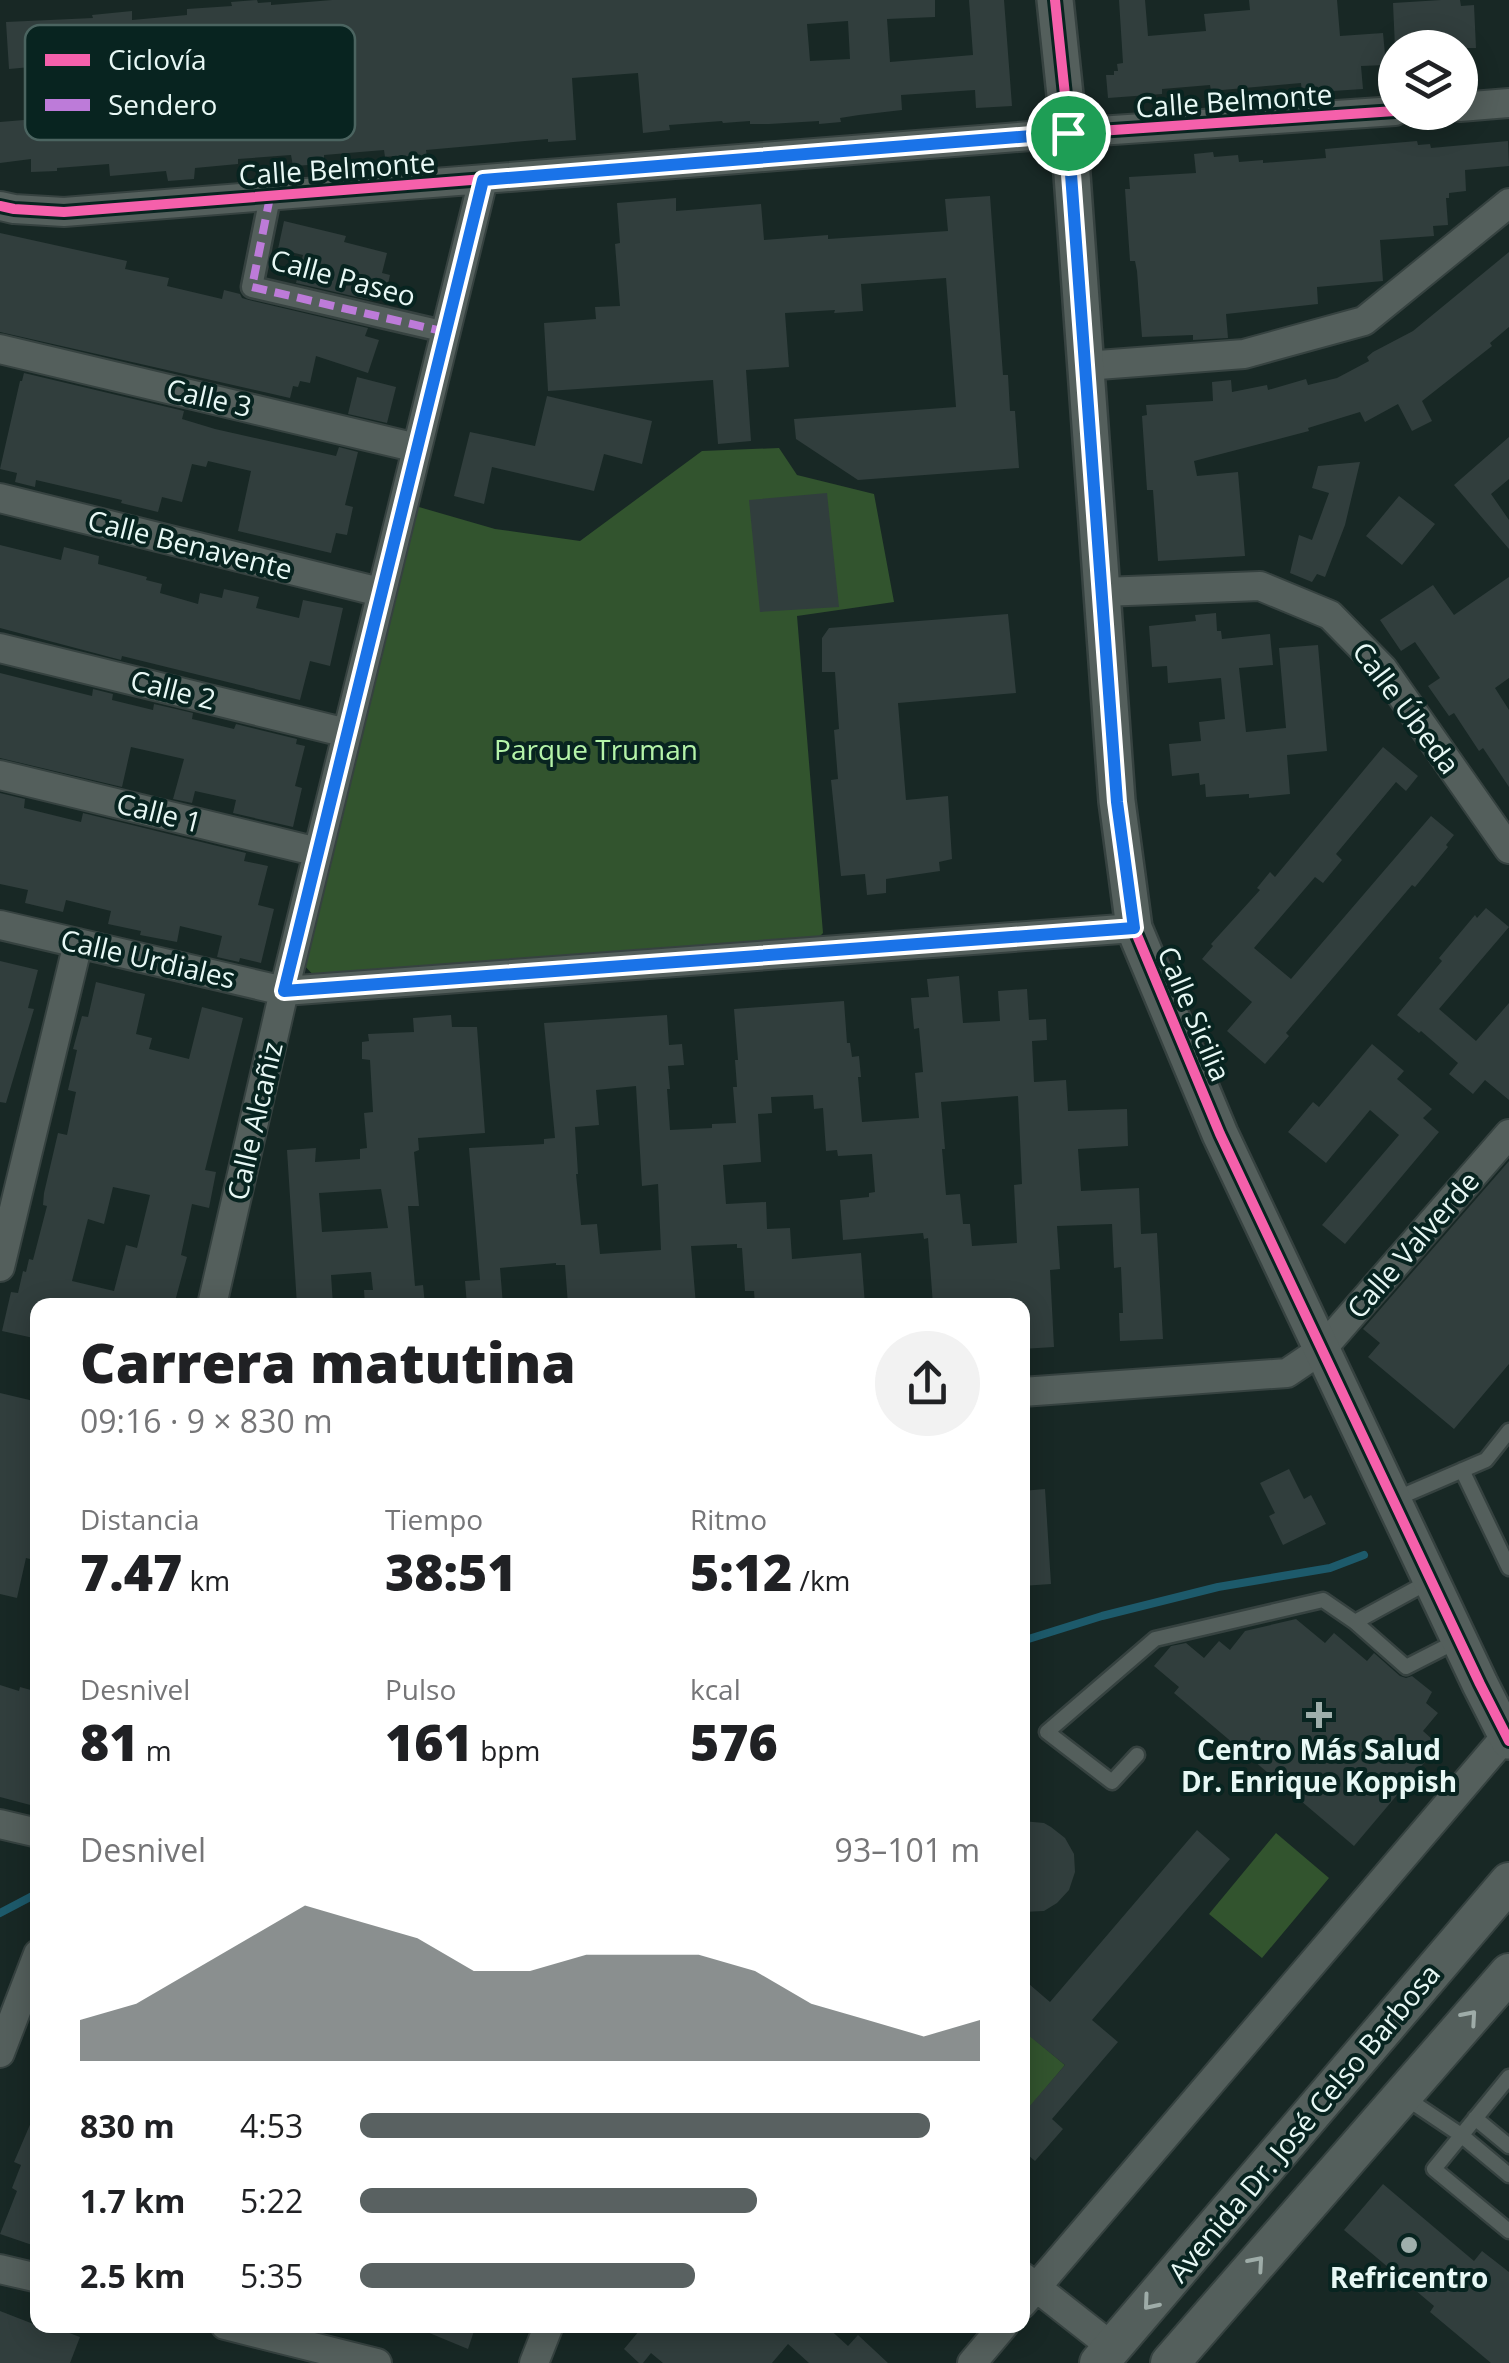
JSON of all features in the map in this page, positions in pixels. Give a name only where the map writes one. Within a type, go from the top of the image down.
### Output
[{"type":"main road","name":"Avenida Dr. José Celso Barbosa","points":[[1106,2355],[1509,1882]]},
{"type":"main road","name":"Avenida Dr. José Celso Barbosa","points":[[1170,2363],[1509,1973]]},
{"type":"street","name":"Calle Sicilia","points":[[1055,0],[1117,802],[1134,928],[1220,1134],[1507,1739]]},
{"type":"street","points":[[1478,106],[1509,103]]},
{"type":"street","name":"Calle Belmonte","points":[[0,206],[64,212],[1068,133],[1378,113]]},
{"type":"street","name":"Calle Alcañiz","points":[[214,1298],[346,733],[483,180]]},
{"type":"street","name":"Calle Paseo","points":[[270,197],[252,287],[446,332]]},
{"type":"street","points":[[1085,366],[1244,354],[1364,321],[1509,204]]},
{"type":"street","name":"Calle 3","points":[[0,349],[417,448]]},
{"type":"street","name":"Calle Benavente","points":[[0,498],[380,592]]},
{"type":"street","name":"Calle Úbeda","points":[[1102,592],[1260,586],[1330,615],[1383,669],[1509,849]]},
{"type":"street","name":"Calle 2","points":[[0,648],[346,733]]},
{"type":"street","name":"Calle 1","points":[[0,775],[318,852]]},
{"type":"street","name":"Calle Urdiales","points":[[0,925],[284,991],[1134,928]]},
{"type":"street","points":[[0,1266],[78,943]]},
{"type":"street","name":"Calle Valverde","points":[[1030,1391],[1286,1373],[1321,1350],[1509,1134]]},
{"type":"street","points":[[1030,2286],[1507,1739]]},
{"type":"street","points":[[0,1824],[30,1832]]},
{"type":"street","points":[[0,2054],[30,1975]]},
{"type":"street","points":[[0,2268],[30,2276]]},
{"type":"street","points":[[1030,2292],[1106,2355]]},
{"type":"street","points":[[257,2333],[377,2363]]},
{"type":"street","points":[[534,2363],[546,2333]]},
{"type":"street","points":[[972,2363],[997,2333]]},
{"type":"lane","points":[[1393,1500],[1486,1460],[1509,1431]]},
{"type":"lane","points":[[1462,1470],[1509,1568]]},
{"type":"lane","points":[[1491,1530],[1509,1542]]},
{"type":"lane","points":[[1355,1622],[1431,1580]]},
{"type":"lane","points":[[1137,1755],[1112,1782],[1048,1732],[1156,1640],[1323,1600],[1406,1667],[1459,1640]]},
{"type":"lane","points":[[1509,2077],[1434,2169],[1509,2231]]},
{"type":"lane","points":[[1403,2096],[1461,2135],[1509,2175]]},
{"type":"lane","points":[[1475,2118],[1509,2146]]},
{"type":"green space","name":"Parque Truman","points":[[779,448],[797,475],[874,494],[894,602],[797,616],[823,933],[809,947],[317,979],[301,962],[412,505],[495,529],[580,541],[702,451]]},
{"type":"green space","points":[[1276,1833],[1329,1878],[1262,1958],[1209,1914]]},
{"type":"green space","points":[[1030,2036],[1065,2065],[1030,2107]]},
{"type":"building","points":[[257,0],[271,5],[332,0],[935,0],[935,17],[887,19],[890,62],[973,55],[969,0],[1004,0],[1012,106],[976,108],[975,90],[901,95],[902,110],[840,118],[841,122],[722,121],[669,125],[670,130],[643,133],[638,73],[572,78],[576,140],[426,150],[427,157],[395,159],[385,157],[384,150],[324,155],[324,164],[293,166],[291,155],[238,159],[238,164],[195,168],[194,179],[168,181],[166,171],[110,176],[109,164],[31,172],[31,159],[0,163],[0,122],[25,120],[25,140],[355,140],[355,25],[25,25],[25,68],[9,69],[6,22],[93,18],[92,15],[132,11],[132,20],[187,15],[187,9],[232,6],[231,2]],"holes":[[[848,21],[850,59],[810,61],[807,24]]]},
{"type":"building","points":[[1119,0],[1145,0],[1148,36],[1206,31],[1204,14],[1250,10],[1249,0],[1337,0],[1340,36],[1378,33],[1378,65],[1361,66],[1363,89],[1302,93],[1301,83],[1211,91],[1210,85],[1108,98],[1106,75],[1114,75],[1117,64],[1123,63]]},
{"type":"building","points":[[1460,0],[1461,6],[1474,5],[1475,30],[1394,30],[1393,3]]},
{"type":"building","points":[[1417,141],[1418,145],[1430,144],[1431,148],[1508,141],[1509,166],[1465,170],[1466,191],[1449,193],[1448,225],[1433,226],[1434,236],[1380,240],[1383,281],[1317,287],[1318,304],[1226,314],[1228,338],[1142,337],[1137,271],[1135,261],[1130,261],[1125,189],[1130,189],[1129,177],[1196,173],[1194,154],[1238,155],[1239,162],[1263,163],[1326,158],[1325,149]]},
{"type":"building","points":[[990,196],[1003,375],[1008,375],[1010,411],[1015,411],[1019,468],[858,480],[796,439],[794,419],[956,407],[946,278],[861,284],[863,311],[785,313],[789,367],[746,370],[751,441],[718,444],[713,380],[548,391],[544,323],[596,319],[595,307],[620,306],[615,244],[620,243],[617,203],[676,198],[676,211],[761,204],[764,240],[828,235],[828,239],[948,231],[945,199]]},
{"type":"building","points":[[284,221],[346,236],[344,242],[387,253],[382,273],[390,275],[385,297],[376,295],[374,301],[296,283],[303,255],[278,249]]},
{"type":"building","points":[[0,233],[127,261],[125,269],[169,278],[167,286],[222,299],[224,290],[249,300],[368,328],[365,336],[379,340],[368,373],[316,356],[310,383],[300,381],[298,387],[293,386],[290,398],[0,332]]},
{"type":"building","points":[[1509,252],[1509,327],[1490,343],[1492,346],[1422,401],[1432,421],[1412,431],[1398,404],[1365,422],[1360,412],[1308,428],[1309,431],[1194,461],[1197,476],[1238,472],[1245,556],[1158,561],[1153,490],[1147,490],[1142,416],[1147,415],[1146,405],[1213,401],[1212,382],[1231,380],[1232,392],[1267,385],[1268,390],[1306,379],[1308,385],[1337,378],[1369,361],[1367,357],[1373,352],[1413,331]]},
{"type":"building","points":[[24,373],[184,411],[182,419],[215,429],[336,456],[339,447],[358,452],[345,505],[353,507],[347,535],[336,533],[331,553],[238,531],[251,471],[208,461],[206,467],[192,464],[182,502],[162,497],[158,512],[36,480],[35,487],[15,482],[17,473],[0,469]]},
{"type":"building","points":[[357,377],[396,387],[387,423],[348,414]]},
{"type":"building","points":[[547,396],[652,421],[642,464],[604,454],[594,491],[492,467],[484,504],[454,496],[470,432],[535,446]]},
{"type":"building","points":[[1509,437],[1509,479],[1491,494],[1509,520],[1509,549],[1454,485]]},
{"type":"building","points":[[1360,462],[1345,525],[1325,577],[1317,574],[1312,582],[1290,573],[1299,535],[1312,540],[1329,493],[1312,488],[1318,466]]},
{"type":"building","points":[[827,493],[839,607],[760,612],[749,500]]},
{"type":"building","points":[[1399,496],[1435,524],[1402,565],[1366,536]]},
{"type":"building","points":[[0,545],[61,560],[64,547],[99,556],[98,564],[147,577],[146,580],[162,584],[160,593],[198,604],[200,593],[222,598],[224,589],[259,597],[256,608],[299,618],[303,600],[343,608],[330,666],[310,661],[300,700],[0,628]]},
{"type":"building","points":[[1509,577],[1509,678],[1495,688],[1509,710],[1509,787],[1483,748],[1479,751],[1454,713],[1449,716],[1428,686],[1440,678],[1415,642],[1401,651],[1380,620],[1433,585],[1454,615]]},
{"type":"building","points":[[1216,613],[1217,631],[1221,631],[1222,639],[1270,634],[1273,665],[1239,668],[1246,732],[1286,728],[1279,648],[1318,645],[1327,751],[1287,755],[1290,794],[1206,797],[1199,773],[1172,776],[1169,744],[1201,741],[1199,722],[1225,719],[1221,678],[1168,683],[1167,666],[1152,667],[1149,626],[1196,621],[1195,615]]},
{"type":"building","points":[[1008,614],[1016,693],[898,703],[906,800],[948,796],[952,859],[939,862],[940,871],[886,879],[886,893],[867,895],[865,874],[841,876],[831,780],[838,779],[835,672],[822,672],[822,638],[829,628]]},
{"type":"building","points":[[0,673],[92,696],[93,689],[113,694],[112,700],[153,710],[154,704],[193,713],[192,719],[234,729],[236,724],[297,739],[296,744],[305,746],[295,786],[302,788],[293,827],[233,813],[236,800],[195,791],[192,803],[173,799],[184,759],[131,747],[122,787],[0,758]]},
{"type":"building","points":[[1383,747],[1418,776],[1406,791],[1396,782],[1336,854],[1342,860],[1323,883],[1315,877],[1254,948],[1291,979],[1431,816],[1454,835],[1415,887],[1412,885],[1286,1033],[1289,1036],[1265,1064],[1227,1031],[1252,1002],[1202,959],[1260,890],[1257,888],[1270,872],[1275,877]]},
{"type":"building","points":[[0,793],[25,799],[24,808],[81,822],[83,813],[246,853],[244,861],[268,866],[258,905],[274,909],[261,963],[217,957],[222,936],[180,926],[177,942],[108,924],[111,911],[66,900],[63,912],[25,903],[28,890],[0,884]]},
{"type":"building","points":[[1486,908],[1509,927],[1439,1009],[1476,1041],[1509,1003],[1509,1100],[1485,1080],[1473,1094],[1449,1074],[1458,1063],[1397,1015],[1442,961],[1439,958],[1475,915],[1477,918]]},
{"type":"building","points":[[0,961],[38,970],[28,1008],[34,1009],[6,1103],[0,1102]]},
{"type":"building","points":[[959,976],[963,1023],[1000,1021],[998,991],[1027,989],[1029,1020],[1046,1019],[1047,1040],[1032,1041],[1034,1082],[1066,1080],[1068,1111],[1127,1109],[1128,1146],[1078,1149],[1081,1191],[1139,1188],[1141,1234],[1157,1233],[1163,1339],[1120,1341],[1121,1267],[1114,1268],[1112,1224],[1057,1226],[1060,1269],[1050,1270],[1054,1347],[1030,1348],[1030,1298],[932,1298],[928,1238],[924,1239],[923,1233],[843,1240],[840,1200],[869,1197],[869,1193],[875,1192],[872,1154],[838,1156],[837,1150],[826,1151],[823,1108],[814,1109],[813,1095],[771,1097],[772,1113],[758,1114],[761,1162],[723,1165],[726,1204],[766,1202],[767,1229],[790,1228],[792,1259],[861,1253],[864,1298],[754,1298],[754,1291],[745,1291],[742,1248],[737,1248],[737,1244],[691,1246],[695,1298],[567,1298],[565,1265],[556,1263],[500,1268],[502,1298],[466,1298],[465,1281],[480,1280],[469,1148],[544,1144],[544,1139],[555,1138],[544,1023],[667,1015],[669,1045],[682,1044],[684,1065],[668,1066],[670,1130],[712,1128],[712,1124],[736,1123],[733,1087],[737,1087],[738,1060],[734,1009],[844,1001],[847,1043],[852,1057],[859,1056],[862,1122],[919,1118],[915,1073],[923,1072],[919,1028],[914,1029],[911,998],[929,997],[927,979]],"holes":[[[636,1086],[642,1186],[658,1184],[661,1250],[600,1254],[597,1224],[581,1225],[576,1174],[575,1127],[599,1125],[596,1090]],[[1018,1096],[1022,1184],[1014,1185],[1017,1243],[972,1246],[970,1224],[963,1224],[960,1194],[946,1195],[941,1102]]]},
{"type":"building","points":[[96,982],[145,994],[136,1034],[152,1038],[149,1049],[189,1059],[202,1007],[243,1018],[205,1170],[216,1172],[209,1208],[192,1204],[181,1255],[187,1257],[176,1298],[30,1298],[30,1337],[2,1331],[11,1292],[18,1293],[23,1271],[26,1272],[29,1259],[33,1260],[47,1206],[43,1205],[44,1193],[58,1133],[67,1135],[76,1092],[68,1090],[77,1050],[73,1049],[82,1016],[88,1017]],"holes":[[[113,1187],[150,1195],[137,1248],[126,1245],[114,1291],[72,1281],[88,1219],[104,1224]]]},
{"type":"building","points":[[451,1015],[452,1027],[477,1027],[485,1133],[418,1138],[419,1150],[414,1152],[419,1206],[408,1206],[415,1286],[423,1285],[424,1298],[365,1298],[364,1290],[373,1290],[371,1272],[331,1275],[333,1298],[297,1298],[287,1150],[316,1148],[315,1162],[360,1159],[360,1149],[367,1148],[364,1113],[373,1112],[370,1060],[362,1059],[362,1042],[369,1041],[368,1034],[414,1032],[413,1018]],"holes":[[[381,1189],[388,1228],[322,1232],[319,1193]]]},
{"type":"building","points":[[1372,1044],[1404,1071],[1397,1079],[1432,1109],[1423,1118],[1439,1132],[1345,1244],[1322,1225],[1399,1135],[1370,1110],[1326,1163],[1288,1132],[1313,1102],[1319,1107]]},
{"type":"building","points":[[1509,1161],[1509,1364],[1454,1429],[1368,1357],[1380,1343],[1363,1329]]},
{"type":"building","points":[[0,1393],[30,1400],[30,1559],[26,1558],[17,1598],[0,1594]]},
{"type":"building","points":[[1289,1469],[1304,1499],[1311,1495],[1326,1524],[1283,1545],[1269,1516],[1275,1513],[1260,1483]]},
{"type":"building","points":[[1045,1489],[1051,1584],[1030,1585],[1030,1490]]},
{"type":"building","name":"Centro Más Salud Dr. Enrique Koppish","points":[[1296,1619],[1325,1643],[1334,1633],[1367,1661],[1374,1653],[1400,1676],[1412,1676],[1432,1692],[1426,1703],[1438,1713],[1423,1731],[1433,1740],[1435,1750],[1354,1846],[1174,1693],[1179,1687],[1154,1666],[1171,1646],[1186,1643],[1204,1658],[1219,1641],[1230,1650],[1245,1631]]},
{"type":"building","points":[[0,1685],[30,1690],[30,1805],[0,1797]]},
{"type":"building","points":[[1030,1822],[1051,1827],[1065,1838],[1074,1854],[1075,1872],[1069,1890],[1044,1911],[1030,1912]]},
{"type":"building","points":[[1197,1830],[1230,1859],[1092,2020],[1118,2042],[1052,2119],[1063,2129],[1035,2161],[1030,2157],[1030,2106],[1065,2065],[1030,2037],[1030,1985],[1050,2002]]},
{"type":"building","points":[[30,2125],[30,2244],[0,2234],[17,2191],[12,2188],[21,2165],[14,2162]]},
{"type":"building","points":[[1383,2184],[1474,2261],[1482,2251],[1509,2272],[1509,2363],[1491,2363],[1430,2312],[1434,2306],[1344,2230]]},
{"type":"building","points":[[0,2311],[30,2323],[30,2333],[69,2333],[80,2337],[70,2363],[0,2363]]},
{"type":"building","points":[[429,2333],[473,2333],[468,2349]]},
{"type":"building","points":[[637,2333],[834,2333],[848,2346],[858,2335],[888,2363],[809,2363],[788,2344],[772,2363],[663,2363],[651,2353],[639,2363],[624,2349]]},
{"type":"waterway","points":[[1030,1638],[1102,1616],[1218,1587],[1330,1568],[1364,1555]]},
{"type":"waterway","points":[[0,1913],[30,1897]]},
{"type":"marked path","points":[[270,197],[252,287],[446,332]]},
{"type":"cycle path","points":[[1055,0],[1069,133],[1117,801],[1134,928],[1220,1134],[1509,1741]]},
{"type":"cycle path","points":[[0,206],[64,212],[1378,112]]},
{"type":"place","name":"Centro Más Salud Dr. Enrique Koppish","points":[[1319,1715]]},
{"type":"place","name":"Refricentro","points":[[1409,2245]]},
{"type":"route","points":[[1068,133],[1117,802],[1134,928],[284,991],[483,180],[1068,133]]}]
